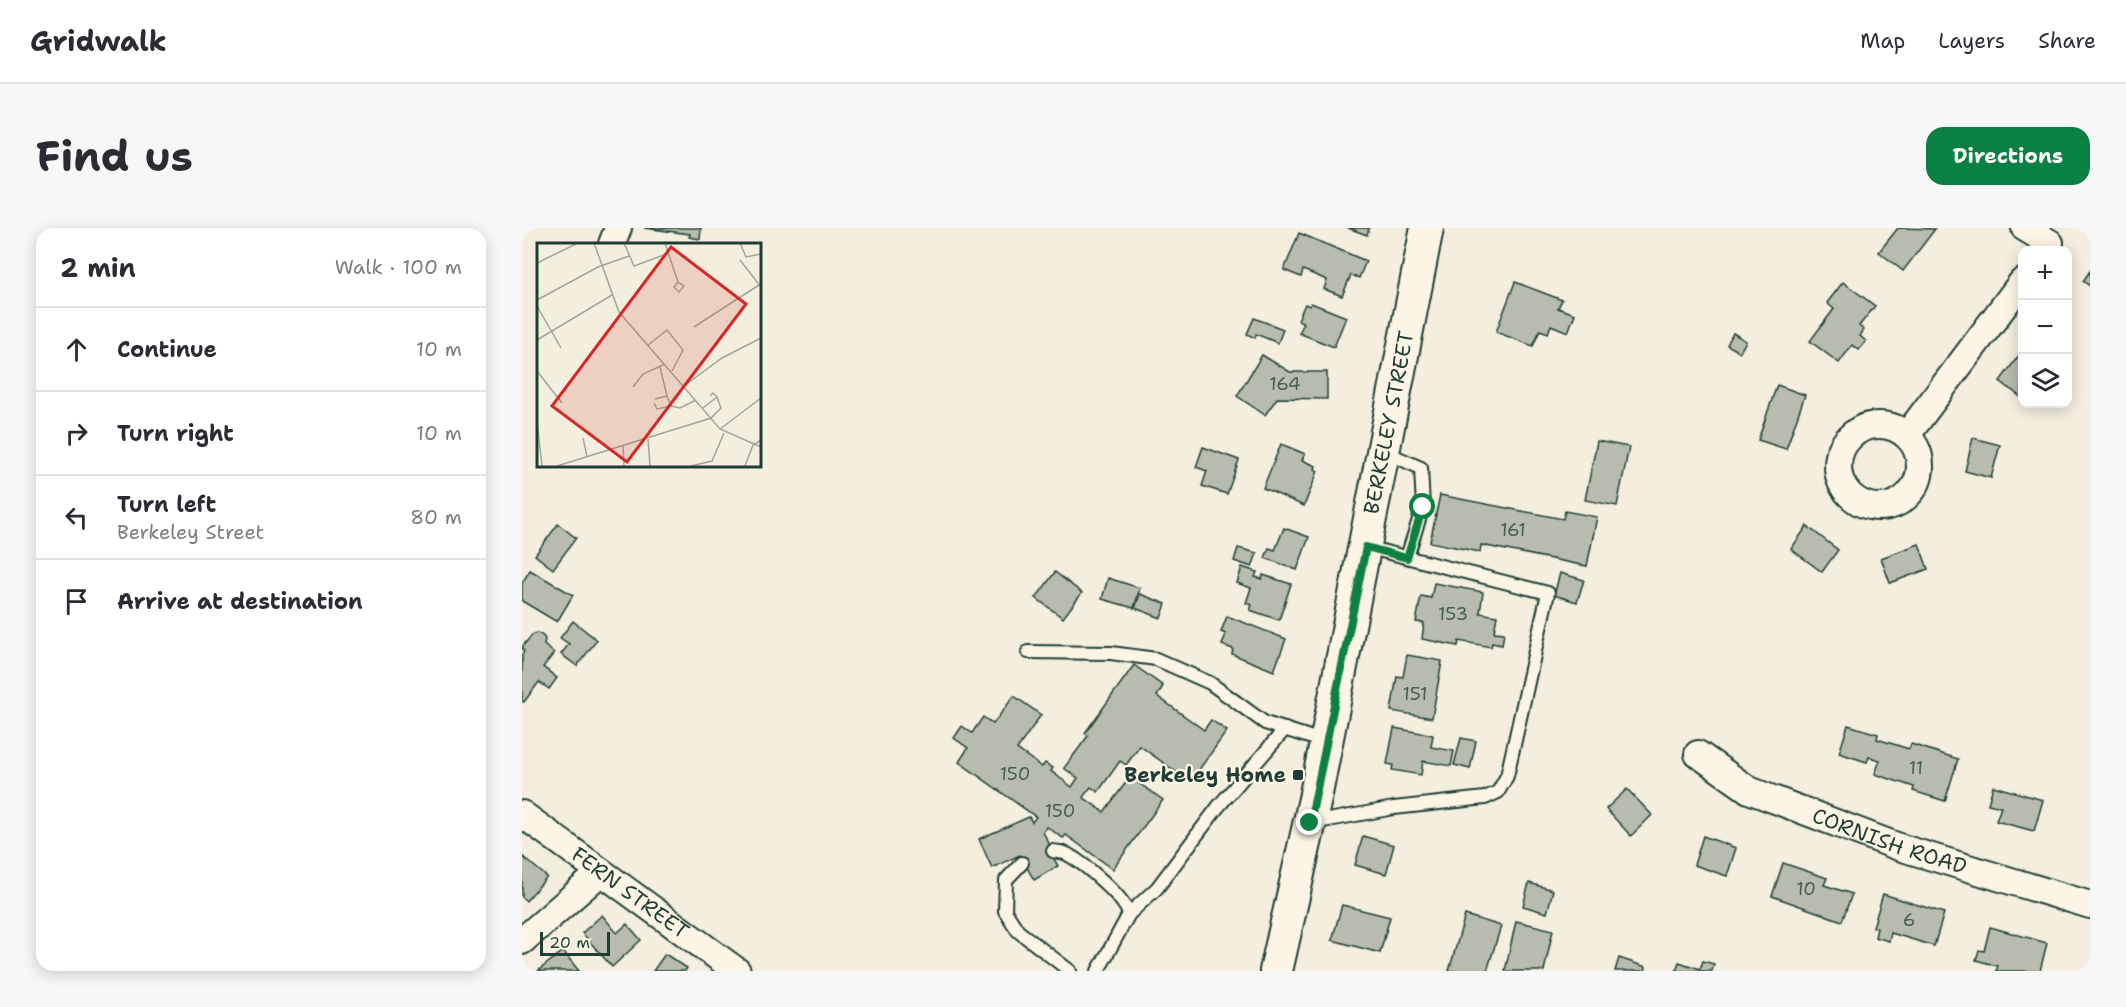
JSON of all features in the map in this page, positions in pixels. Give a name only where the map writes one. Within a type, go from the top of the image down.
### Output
[{"type":"street","points":[[612,243],[618,228]]},
{"type":"street","name":"BERKELEY STREET","points":[[1278,970],[1366,547],[1427,228]]},
{"type":"street","points":[[2025,228],[2051,241]]},
{"type":"street","points":[[1907,435],[2018,287]]},
{"type":"street","name":"CORNISH ROAD","points":[[1698,754],[1749,790],[1899,848],[2090,905]]},
{"type":"street","name":"FERN STREET","points":[[522,814],[737,971]]},
{"type":"street","points":[[522,941],[601,872]]},
{"type":"lane","points":[[1385,452],[1421,468],[1423,507],[1407,558]]},
{"type":"lane","points":[[1310,823],[1394,808],[1485,798],[1498,792],[1507,776],[1548,593],[1366,547]]},
{"type":"lane","points":[[1028,652],[1111,653],[1155,659],[1210,683],[1265,723],[1326,742]]},
{"type":"lane","points":[[1098,971],[1129,914],[1157,888],[1218,807],[1285,729]]},
{"type":"lane","points":[[1053,851],[1066,853],[1091,872],[1126,905],[1129,914]]},
{"type":"lane","points":[[1022,863],[1005,880],[1005,911],[1018,931],[1070,971]]},
{"type":"building","points":[[644,228],[701,228],[700,239],[689,237],[690,234]]},
{"type":"building","points":[[1348,228],[1369,228],[1367,235]]},
{"type":"building","points":[[1898,228],[1935,229],[1903,271],[1879,252]]},
{"type":"building","points":[[1299,233],[1366,261],[1359,278],[1351,275],[1342,296],[1324,289],[1327,280],[1303,270],[1301,277],[1284,270]]},
{"type":"building","points":[[2090,271],[2090,286],[2083,281]]},
{"type":"building","points":[[1515,282],[1562,300],[1558,308],[1575,314],[1568,332],[1551,325],[1548,333],[1540,330],[1533,346],[1496,332]]},
{"type":"building","points":[[1843,282],[1875,306],[1859,326],[1864,330],[1860,336],[1866,341],[1859,350],[1852,345],[1839,363],[1810,341],[1834,309],[1827,303]]},
{"type":"building","points":[[1311,303],[1346,317],[1334,347],[1299,333],[1304,323],[1298,320],[1305,304],[1310,306]]},
{"type":"building","points":[[1254,318],[1283,329],[1278,343],[1256,334],[1255,338],[1247,334]]},
{"type":"building","points":[[1733,333],[1746,341],[1740,352],[1727,345]]},
{"type":"building","points":[[1262,355],[1290,372],[1327,372],[1327,399],[1277,398],[1265,415],[1237,396]]},
{"type":"building","points":[[2018,356],[2018,395],[2000,381]]},
{"type":"building","points":[[1777,385],[1805,395],[1786,449],[1758,440]]},
{"type":"building","points":[[1973,438],[2000,445],[1991,478],[1965,471]]},
{"type":"building","points":[[1597,441],[1629,447],[1617,506],[1585,500]]},
{"type":"building","points":[[1281,444],[1305,454],[1302,460],[1316,466],[1315,469],[1318,471],[1304,506],[1263,488]]},
{"type":"building","points":[[1203,447],[1239,460],[1227,494],[1202,486],[1207,471],[1196,467]]},
{"type":"building","points":[[1440,495],[1563,519],[1565,511],[1597,517],[1587,566],[1481,545],[1480,552],[1430,542]]},
{"type":"building","points":[[558,524],[576,538],[553,569],[535,555]]},
{"type":"building","points":[[1807,526],[1838,550],[1822,572],[1791,549]]},
{"type":"building","points":[[1284,528],[1309,537],[1297,570],[1265,558],[1269,548],[1275,550]]},
{"type":"building","points":[[1919,544],[1928,569],[1890,583],[1881,558]]},
{"type":"building","points":[[1238,548],[1257,553],[1252,567],[1234,561]]},
{"type":"building","points":[[1242,567],[1257,572],[1255,577],[1262,579],[1263,575],[1291,584],[1279,620],[1250,610],[1252,605],[1246,603],[1251,588],[1237,583]]},
{"type":"building","points":[[530,570],[573,595],[557,622],[522,601],[522,583]]},
{"type":"building","points":[[1055,572],[1082,593],[1063,618],[1036,598]]},
{"type":"building","points":[[1560,573],[1584,580],[1577,602],[1554,595]]},
{"type":"building","points":[[1108,578],[1140,588],[1134,608],[1102,599]]},
{"type":"building","points":[[1434,583],[1483,592],[1480,613],[1497,616],[1494,632],[1504,633],[1502,645],[1492,643],[1491,647],[1459,641],[1458,646],[1422,639],[1424,623],[1416,622],[1421,596],[1431,598]]},
{"type":"building","points":[[1140,594],[1166,604],[1161,618],[1135,608]]},
{"type":"building","points":[[1227,616],[1286,639],[1274,671],[1232,654],[1233,649],[1222,645],[1226,634],[1221,632]]},
{"type":"building","points":[[573,621],[597,640],[577,666],[561,654],[569,644],[560,638]]},
{"type":"building","points":[[537,633],[542,635],[545,639],[544,645],[554,653],[543,667],[557,678],[549,689],[539,682],[524,702],[522,701],[522,655],[524,652],[522,647],[532,635]]},
{"type":"building","points":[[1407,655],[1442,661],[1432,718],[1391,711],[1397,676],[1403,677]]},
{"type":"building","points":[[1134,665],[1163,686],[1157,696],[1204,730],[1211,720],[1227,731],[1190,782],[1140,746],[1126,765],[1120,761],[1098,792],[1091,787],[1083,797],[1104,812],[1130,777],[1163,800],[1113,869],[1066,835],[1063,838],[1047,827],[1043,832],[1051,847],[1048,848],[1058,866],[1034,880],[1020,855],[992,868],[979,839],[1029,817],[1032,822],[1036,817],[959,762],[968,748],[954,738],[962,726],[972,733],[983,717],[993,724],[1014,696],[1041,715],[1017,749],[1042,767],[1045,763],[1053,768],[1051,771],[1072,787],[1078,778],[1064,768],[1088,736],[1085,733]]},
{"type":"building","points":[[1848,725],[1878,734],[1877,739],[1909,749],[1911,744],[1958,759],[1945,801],[1913,791],[1914,787],[1875,774],[1880,760],[1869,757],[1867,762],[1839,753]]},
{"type":"building","points":[[1394,728],[1433,735],[1431,747],[1454,751],[1451,766],[1423,761],[1421,775],[1392,770],[1393,765],[1387,764]]},
{"type":"building","points":[[1461,738],[1476,741],[1470,769],[1454,765]]},
{"type":"building","points":[[1993,786],[2043,800],[2034,831],[1996,821],[2001,807],[1988,804]]},
{"type":"building","points":[[1627,789],[1652,815],[1631,836],[1606,809]]},
{"type":"building","points":[[1363,836],[1394,845],[1386,874],[1355,865]]},
{"type":"building","points":[[1703,836],[1736,848],[1727,876],[1694,865]]},
{"type":"building","points":[[522,856],[547,877],[526,901],[522,897]]},
{"type":"building","points":[[1783,863],[1827,878],[1824,885],[1852,894],[1842,921],[1772,896]]},
{"type":"building","points":[[1529,883],[1553,890],[1547,913],[1523,906]]},
{"type":"building","points":[[1883,894],[1944,913],[1934,946],[1891,933],[1889,941],[1875,937],[1877,928],[1873,927]]},
{"type":"building","points":[[1342,905],[1390,917],[1380,953],[1332,940]]},
{"type":"building","points":[[602,915],[617,933],[627,924],[641,940],[612,967],[582,933]]},
{"type":"building","points":[[1465,915],[1501,926],[1487,971],[1449,971]]},
{"type":"building","points":[[1516,921],[1553,930],[1544,971],[1505,971]]},
{"type":"building","points":[[1990,927],[2047,943],[2040,971],[1996,971],[1998,966],[1976,960],[1979,950],[1984,951]]},
{"type":"building","points":[[563,951],[579,971],[538,971]]},
{"type":"building","points":[[665,954],[687,968],[685,971],[653,971]]},
{"type":"building","points":[[1619,958],[1646,967],[1645,971],[1615,971]]},
{"type":"building","points":[[1703,961],[1714,964],[1712,971],[1676,971],[1679,962],[1700,969]]},
{"type":"place","name":"Berkeley Home","points":[[1298,775]]},
{"type":"route","points":[[1310,823],[1366,547],[1407,558],[1423,507]]}]
